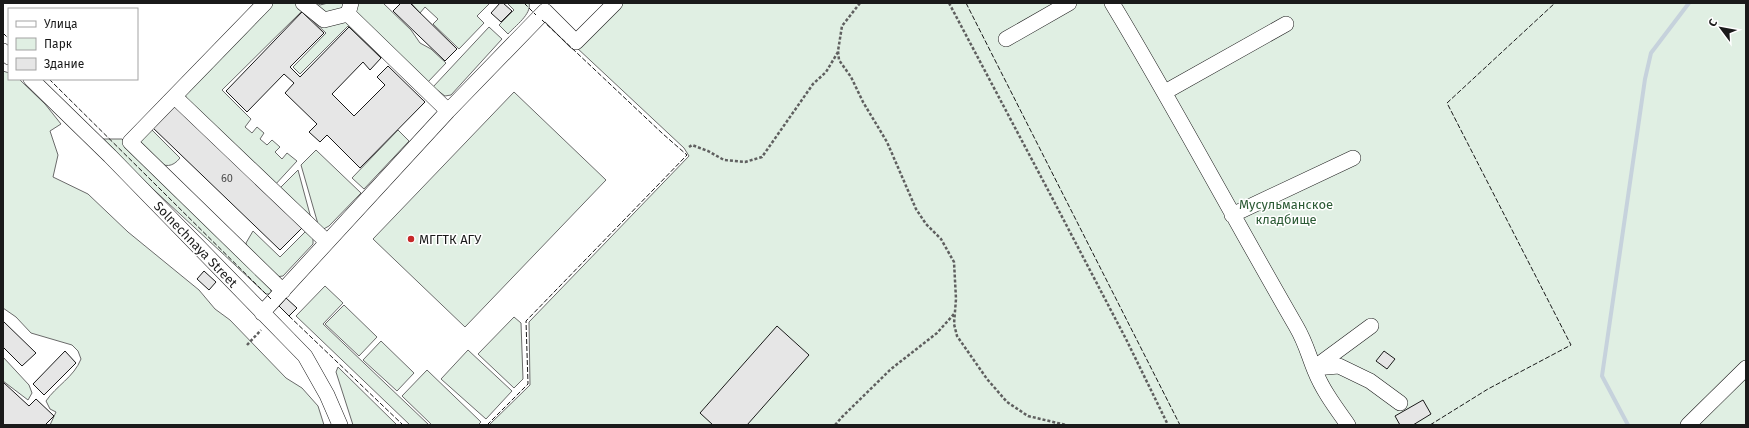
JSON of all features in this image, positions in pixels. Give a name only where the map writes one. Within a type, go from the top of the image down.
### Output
[{"type":"street","points":[[265,3],[130,142],[283,291]]},
{"type":"street","points":[[303,3],[324,20],[350,8],[448,110]]},
{"type":"street","points":[[262,313],[541,7],[576,42],[615,3]]},
{"type":"street","points":[[1006,39],[1069,3]]},
{"type":"street","points":[[1112,3],[1165,92],[1232,215],[1306,342],[1314,368],[1328,397],[1348,425]]},
{"type":"street","points":[[1165,92],[1286,24]]},
{"type":"street","name":"Solnechnaya Street","points":[[32,80],[110,156],[305,356],[328,395],[340,425]]},
{"type":"street","points":[[175,96],[328,242]]},
{"type":"street","points":[[1232,215],[1353,158]]},
{"type":"street","points":[[1314,368],[1371,326]]},
{"type":"street","points":[[1314,368],[1339,366],[1370,381],[1400,403]]},
{"type":"street","points":[[1688,425],[1746,368]]},
{"type":"path","points":[[860,3],[842,26],[838,51],[839,60],[851,77],[863,102],[887,142],[916,209],[926,224],[941,239],[954,262],[956,299],[954,324],[957,336],[987,379],[1007,402],[1028,416],[1066,425]]},
{"type":"path","points":[[949,3],[1124,334],[1168,425]]},
{"type":"path","points":[[688,147],[692,145],[708,151],[724,160],[744,162],[762,157],[813,84],[826,72],[838,51]]},
{"type":"path","points":[[835,425],[890,369],[937,333],[954,314]]},
{"type":"path","points":[[247,345],[263,329]]},
{"type":"green space","points":[[267,3],[317,3],[320,5],[328,3],[347,3],[347,16],[384,54],[382,58],[348,26],[300,74],[293,67],[326,33],[302,11],[222,90],[251,119],[245,127],[252,133],[257,127],[264,133],[260,139],[267,145],[272,140],[280,147],[275,152],[282,159],[287,153],[297,161],[274,186],[187,100],[185,94]]},
{"type":"green space","points":[[356,3],[383,3],[411,30],[420,43],[431,49],[446,63],[428,82],[355,11]]},
{"type":"green space","points":[[411,3],[490,3],[477,16],[484,23],[459,49],[433,24],[438,19],[425,7],[420,13]]},
{"type":"green space","points":[[507,3],[529,3],[526,16],[508,34],[499,25],[514,10]]},
{"type":"green space","name":"Мусульманское кладбище","points":[[619,3],[1746,3],[1746,425],[489,425],[530,385],[529,322],[689,156],[684,148],[576,47]]},
{"type":"green space","points":[[489,27],[502,39],[451,95],[445,96],[433,87]]},
{"type":"green space","points":[[3,71],[8,73],[8,80],[20,80],[45,104],[61,124],[50,131],[58,155],[53,177],[88,194],[128,232],[199,290],[215,309],[230,320],[286,378],[302,388],[318,406],[324,425],[50,425],[56,412],[50,409],[46,401],[78,365],[81,359],[78,351],[72,345],[31,333],[16,317],[3,308]]},
{"type":"green space","points":[[514,92],[606,180],[465,327],[373,239]]},
{"type":"green space","points":[[149,127],[180,158],[174,164],[163,165],[158,162],[138,141]]},
{"type":"green space","points":[[398,130],[409,141],[364,189],[352,178]]},
{"type":"green space","points":[[100,139],[122,139],[268,282],[272,294],[266,294]]},
{"type":"green space","points":[[316,150],[361,193],[329,226],[320,231],[301,165]]},
{"type":"green space","points":[[298,170],[312,222],[278,190]]},
{"type":"green space","points":[[308,229],[313,238],[313,244],[283,276],[275,277],[248,252],[246,243],[253,231],[280,257]]},
{"type":"green space","points":[[325,286],[343,303],[323,324],[429,425],[410,425],[296,316]]},
{"type":"green space","points":[[344,305],[377,337],[359,356],[325,324]]},
{"type":"green space","points":[[514,317],[521,323],[523,379],[514,388],[478,354]]},
{"type":"green space","points":[[381,341],[414,373],[397,391],[363,360]]},
{"type":"green space","points":[[468,350],[512,391],[486,419],[441,379]]},
{"type":"green space","points":[[3,357],[29,385],[32,393],[28,400],[3,381]]},
{"type":"green space","points":[[338,367],[397,425],[353,425],[336,372]]},
{"type":"green space","points":[[427,370],[481,422],[478,425],[432,425],[402,396]]},
{"type":"building","points":[[401,3],[410,3],[457,49],[445,61],[393,11]]},
{"type":"building","points":[[500,3],[503,3],[512,11],[501,22],[491,13]]},
{"type":"building","points":[[302,12],[324,33],[290,67],[300,77],[349,27],[381,58],[370,70],[363,62],[332,94],[354,116],[385,85],[377,77],[388,66],[425,102],[360,168],[327,135],[320,142],[309,132],[317,124],[285,93],[294,83],[284,74],[247,112],[226,91]]},
{"type":"building","points":[[173,105],[302,228],[280,250],[152,127]]},
{"type":"building","points":[[204,271],[216,282],[209,290],[197,279]]},
{"type":"building","points":[[286,298],[297,308],[289,316],[279,306]]},
{"type":"building","points":[[3,321],[36,353],[22,366],[3,347]]},
{"type":"building","points":[[777,326],[809,355],[747,425],[713,425],[700,413]]},
{"type":"building","points":[[65,351],[76,363],[44,395],[33,384]]},
{"type":"building","points":[[1384,351],[1395,359],[1387,369],[1376,361]]},
{"type":"building","points":[[3,382],[29,406],[36,399],[54,416],[45,425],[3,425]]},
{"type":"building","points":[[1423,400],[1431,414],[1413,425],[1400,425],[1395,416]]},
{"type":"waterway","points":[[1628,425],[1602,376],[1645,79],[1651,53],[1689,3]]},
{"type":"fence","points":[[524,3],[536,15]]},
{"type":"fence","points":[[966,3],[1180,425]]},
{"type":"fence","points":[[1430,425],[1488,389],[1571,345],[1447,103],[1555,3]]},
{"type":"fence","points":[[487,425],[528,384],[526,321],[687,155],[542,20]]},
{"type":"fence","points":[[3,33],[8,38]]},
{"type":"fence","points":[[50,80],[271,299]]},
{"type":"fence","points":[[289,316],[403,425]]},
{"type":"place","name":"МГГТК АГУ","points":[[411,239]]}]
